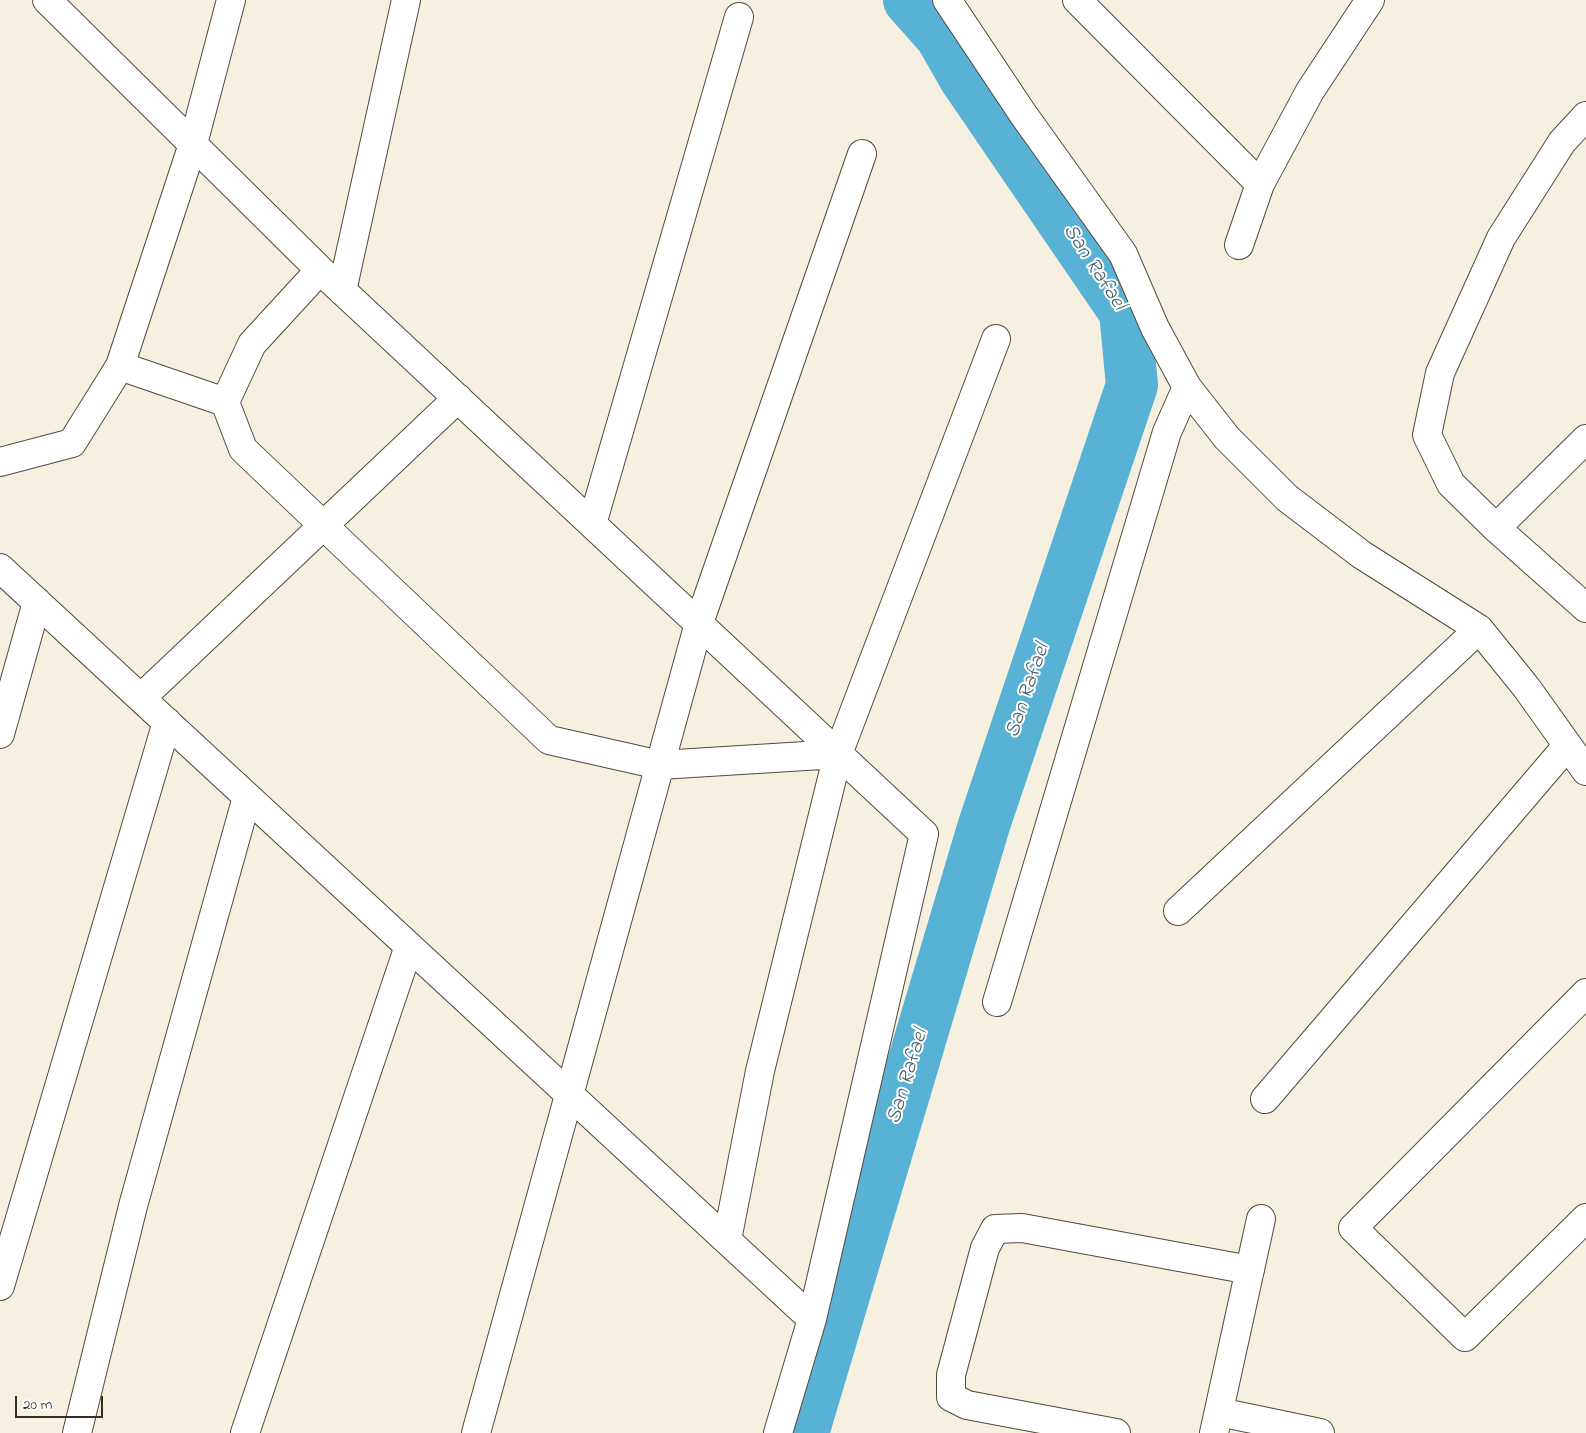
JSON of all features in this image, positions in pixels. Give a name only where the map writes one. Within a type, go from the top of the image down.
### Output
[{"type":"street","points":[[48,0],[342,291],[924,834],[812,1319],[778,1433]]},
{"type":"street","points":[[0,462],[72,443],[120,366],[193,144],[231,0]]},
{"type":"street","points":[[342,291],[406,0]]},
{"type":"street","points":[[947,0],[1023,114],[1123,254],[1155,328],[1187,387],[1227,438],[1287,498],[1362,555],[1479,629],[1526,687],[1586,772]]},
{"type":"street","points":[[1077,0],[1260,184]]},
{"type":"street","points":[[1239,245],[1260,184],[1310,91],[1370,0]]},
{"type":"street","points":[[592,524],[739,17]]},
{"type":"street","points":[[1586,116],[1562,142],[1501,238],[1440,373],[1426,435],[1451,484],[1496,528],[1586,608]]},
{"type":"street","points":[[476,1433],[699,623],[862,154]]},
{"type":"street","points":[[320,270],[252,344],[226,402],[243,449],[549,740],[660,765],[838,754]]},
{"type":"street","points":[[727,1240],[760,1071],[838,754],[996,340]]},
{"type":"street","points":[[120,366],[226,402]]},
{"type":"street","points":[[997,1002],[1166,432],[1187,387]]},
{"type":"street","points":[[141,698],[458,398]]},
{"type":"street","points":[[1496,528],[1586,439]]},
{"type":"street","points":[[0,568],[812,1319]]},
{"type":"street","points":[[0,734],[37,602]]},
{"type":"street","points":[[1178,911],[1479,629]]},
{"type":"street","points":[[0,1286],[167,722]]},
{"type":"street","points":[[1265,1099],[1567,746]]},
{"type":"street","points":[[77,1433],[133,1206],[248,797]]},
{"type":"street","points":[[245,1433],[409,946]]},
{"type":"street","points":[[1586,993],[1353,1228],[1465,1337],[1586,1218]]},
{"type":"street","points":[[1261,1219],[1216,1423],[1320,1433]]},
{"type":"street","points":[[1116,1433],[966,1405],[950,1398],[951,1375],[985,1248],[994,1229],[1022,1228],[1250,1270]]},
{"type":"waterway","name":"San Rafael","points":[[803,1433],[984,825],[1132,385],[1125,312],[965,78],[941,36],[909,0]]}]
